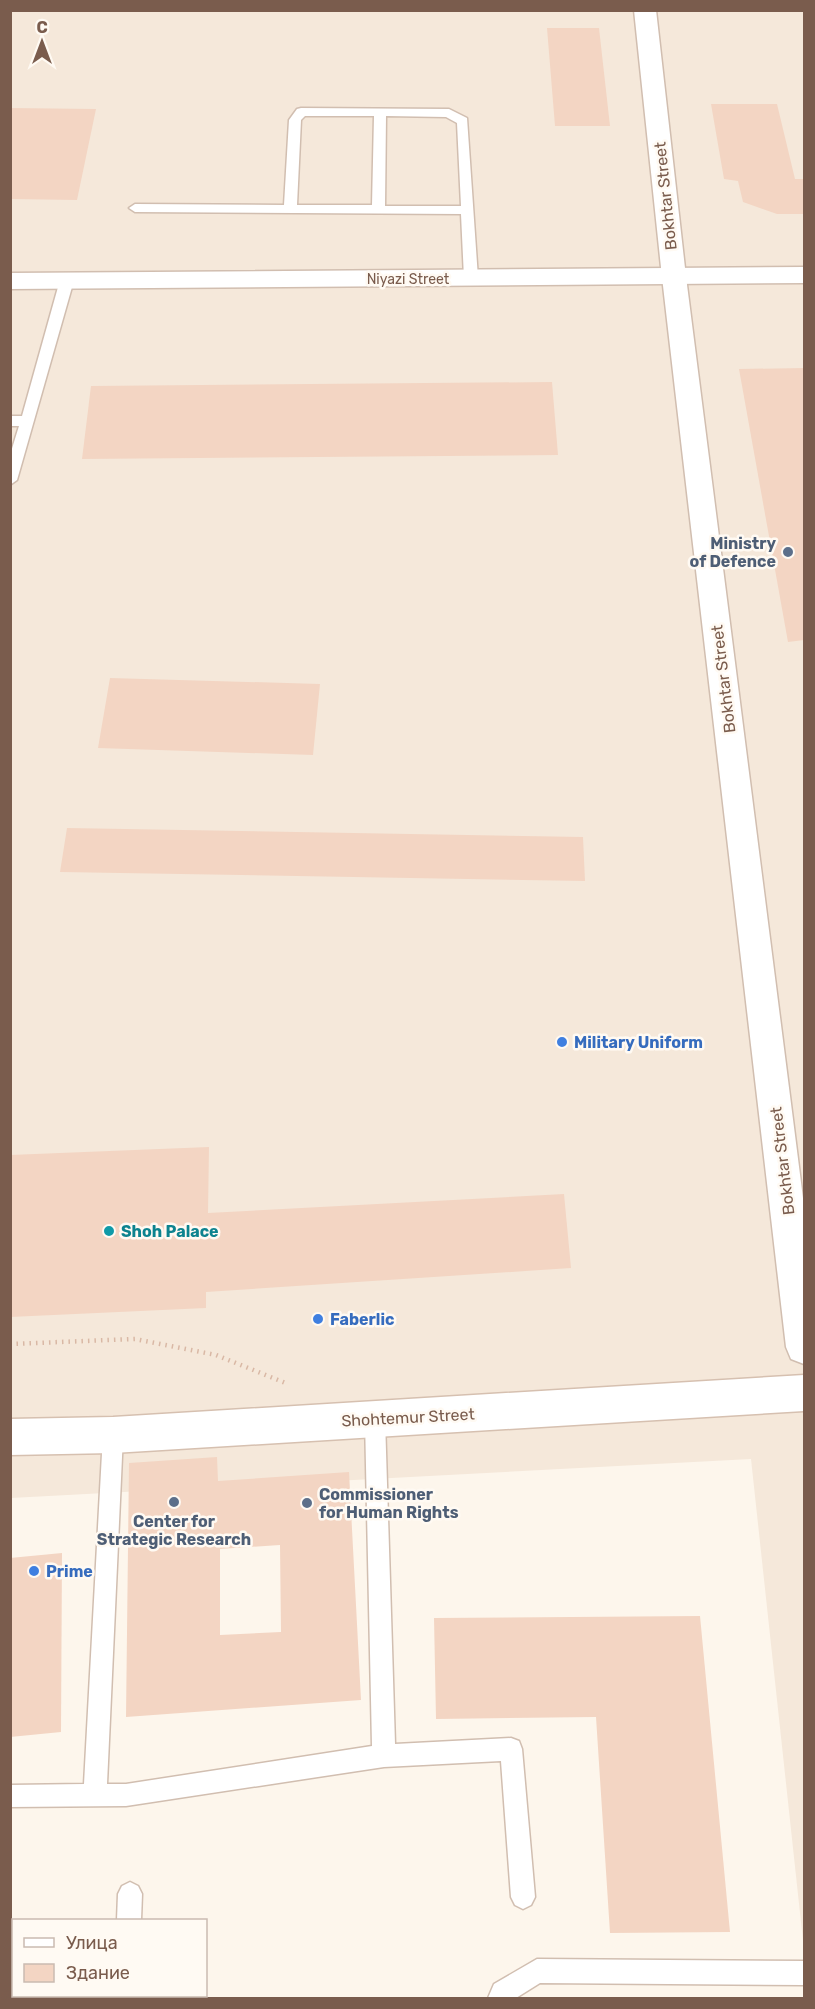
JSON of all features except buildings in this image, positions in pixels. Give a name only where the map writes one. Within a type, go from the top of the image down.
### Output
[{"type":"street","name":"Bokhtar Street","points":[[645,10],[674,277],[804,1347]]},
{"type":"street","name":"Niyazi Street","points":[[10,281],[804,275]]},
{"type":"street","name":"Shohtemur Street","points":[[10,1437],[113,1435],[804,1393]]},
{"type":"lane","points":[[290,209],[295,120],[301,112],[449,113],[463,121],[471,278]]},
{"type":"lane","points":[[378,209],[380,112]]},
{"type":"lane","points":[[135,207],[468,210]]},
{"type":"lane","points":[[10,480],[67,280]]},
{"type":"lane","points":[[10,421],[28,421]]},
{"type":"lane","points":[[375,1419],[384,1756]]},
{"type":"lane","points":[[95,1795],[113,1435]]},
{"type":"lane","points":[[10,1796],[126,1795],[384,1756],[511,1749],[523,1897]]},
{"type":"lane","points":[[129,1919],[130,1894]]},
{"type":"lane","points":[[500,1998],[503,1993],[537,1971],[804,1973]]},
{"type":"path","points":[[10,1344],[135,1339],[216,1355],[290,1385]]},
{"type":"shaded area","points":[[11,11],[804,11],[804,1950],[751,1459],[11,1498]]},
{"type":"place","name":"Ministry of Defence","points":[[788,552]]},
{"type":"place","name":"Military Uniform","points":[[562,1042]]},
{"type":"place","name":"Shoh Palace","points":[[109,1231]]},
{"type":"place","name":"Faberlic","points":[[318,1319]]},
{"type":"place","name":"Center for Strategic Research","points":[[174,1502]]},
{"type":"place","name":"Commissioner for Human Rights","points":[[307,1503]]},
{"type":"place","name":"Prime","points":[[34,1571]]}]
